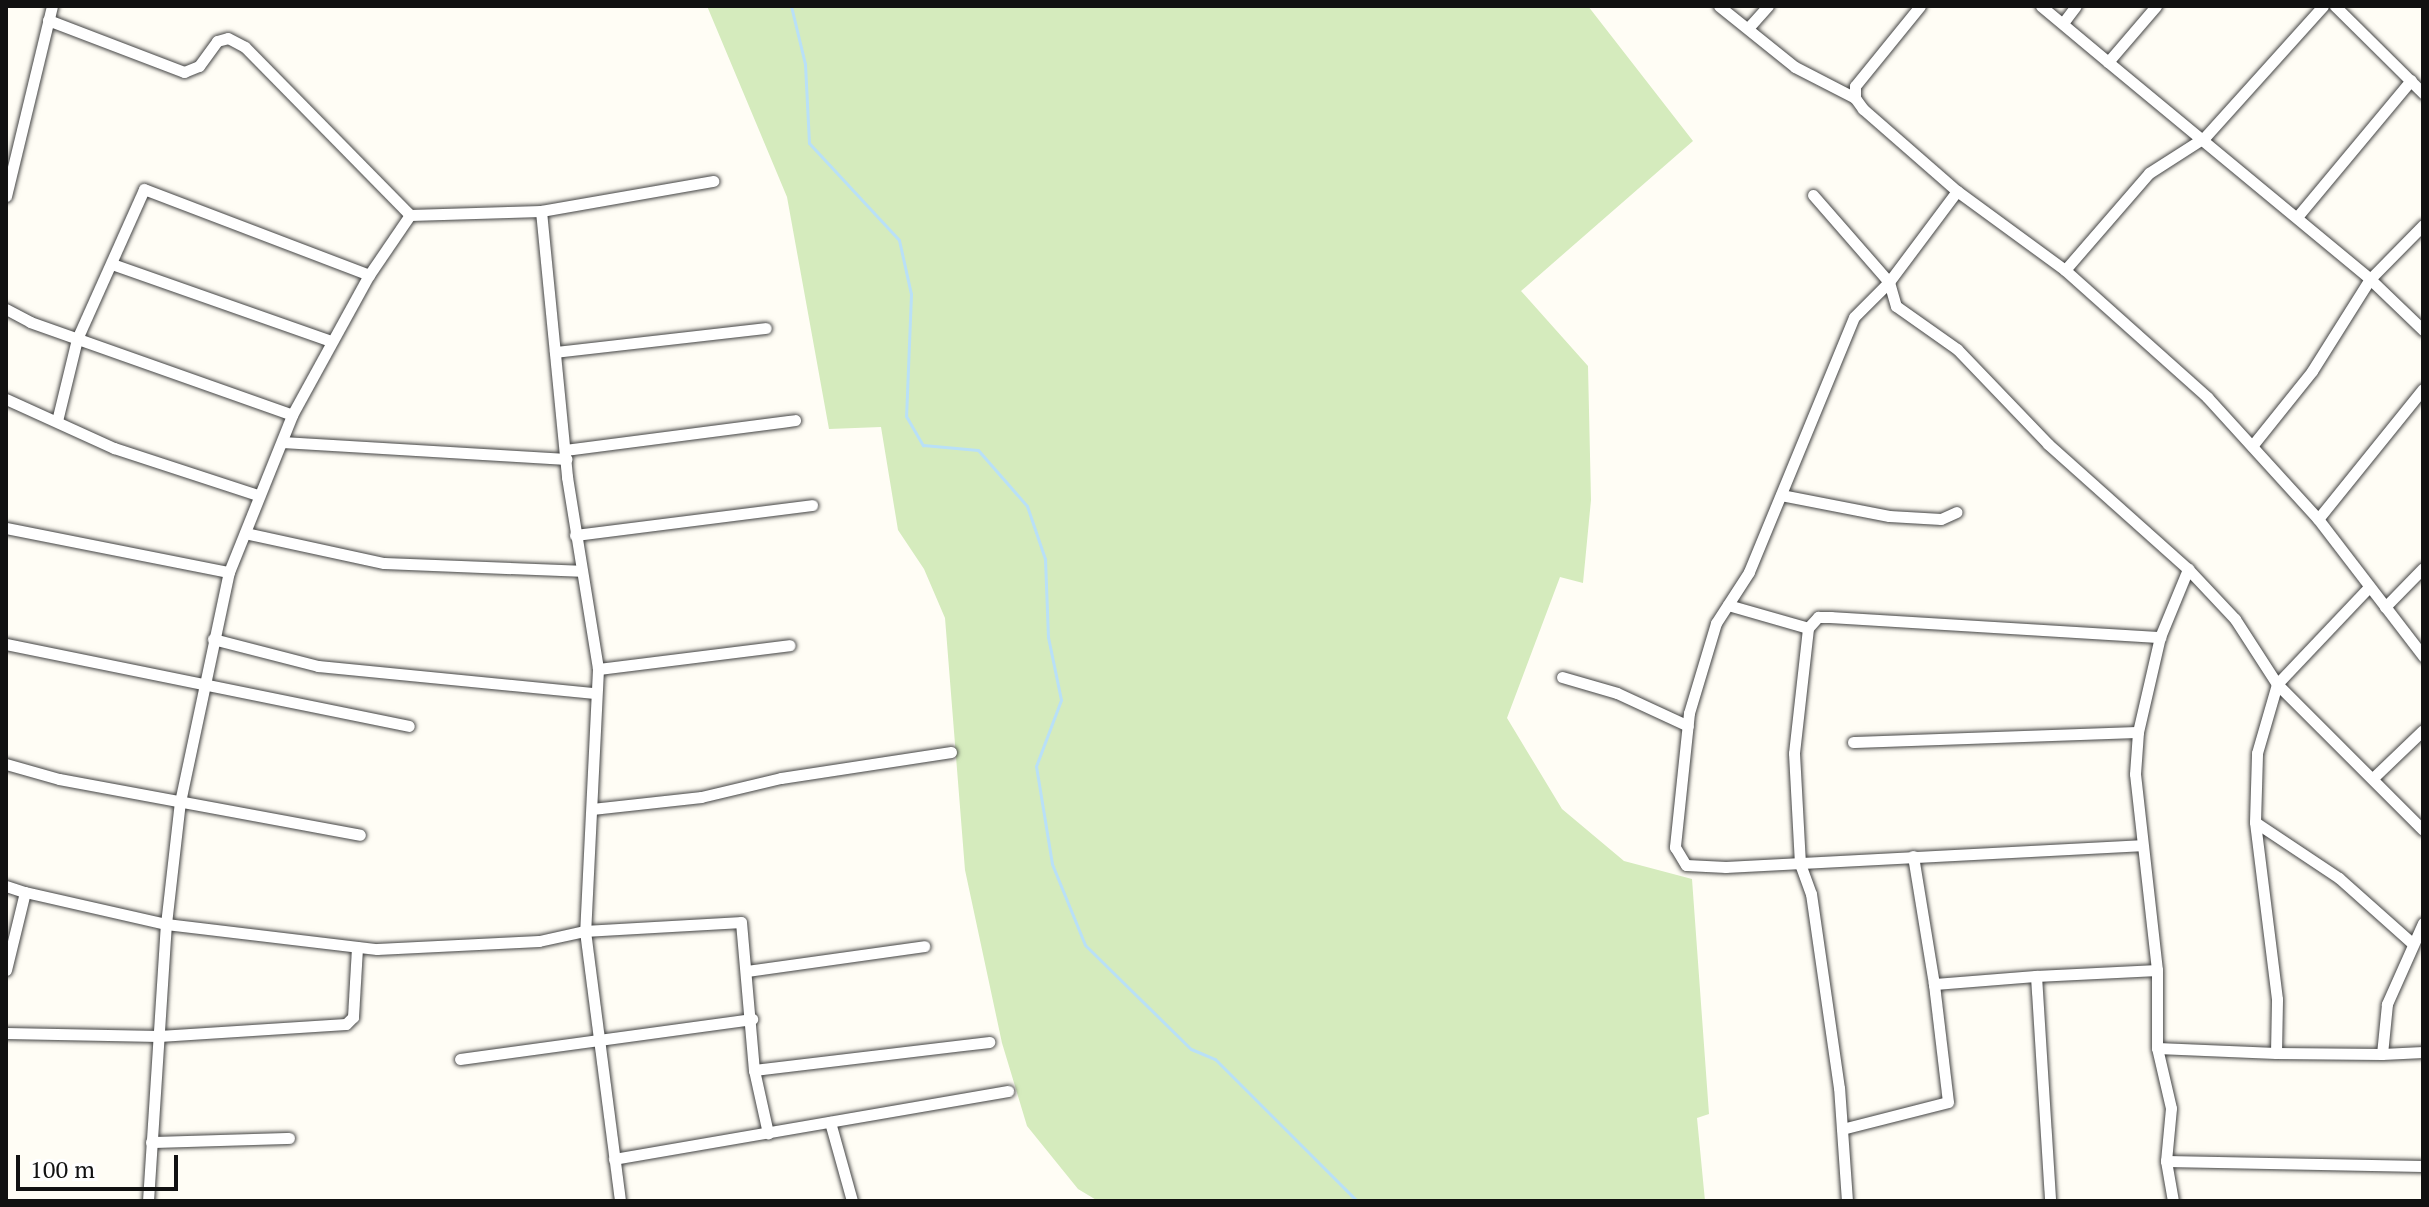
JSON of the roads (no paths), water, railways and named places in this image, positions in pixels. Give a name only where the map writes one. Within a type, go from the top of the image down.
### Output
[{"type":"street","points":[[6,196],[52,6]]},
{"type":"street","points":[[1719,6],[1749,27],[1795,67],[1855,98],[1957,191],[2065,270],[2207,397],[2318,519],[2423,656]]},
{"type":"street","points":[[1749,27],[1768,6]]},
{"type":"street","points":[[1855,98],[1855,86],[1920,6]]},
{"type":"street","points":[[2041,6],[2205,137],[2370,279],[2423,330]]},
{"type":"street","points":[[2063,23],[2076,6]]},
{"type":"street","points":[[2108,62],[2156,6]]},
{"type":"street","points":[[2065,270],[2149,173],[2205,137],[2323,6]]},
{"type":"street","points":[[2335,6],[2423,93]]},
{"type":"street","points":[[48,20],[184,72],[199,66],[217,41],[228,38],[245,47],[410,215],[541,211],[713,181]]},
{"type":"street","points":[[2297,217],[2411,80]]},
{"type":"street","points":[[57,421],[77,339],[144,189],[369,275]]},
{"type":"street","points":[[1957,191],[1889,282],[1854,317],[1749,572],[1728,605],[1702,666],[1688,726],[1675,847],[1686,865],[1800,864],[2139,845]]},
{"type":"street","points":[[1813,195],[1889,282],[1896,306],[1957,349],[2048,444],[2188,569],[2235,619],[2277,684],[2423,830]]},
{"type":"street","points":[[541,211],[575,535],[598,669],[585,931],[620,1201]]},
{"type":"street","points":[[148,1201],[166,924],[180,802],[202,686],[229,572],[292,415],[369,275],[410,215]]},
{"type":"street","points":[[2252,446],[2312,371],[2370,279],[2423,225]]},
{"type":"street","points":[[112,264],[331,341]]},
{"type":"street","points":[[6,309],[77,339],[292,415]]},
{"type":"street","points":[[555,352],[766,328]]},
{"type":"street","points":[[2318,519],[2423,389]]},
{"type":"street","points":[[6,399],[114,448],[258,495]]},
{"type":"street","points":[[282,442],[565,454],[795,420]]},
{"type":"street","points":[[1781,495],[1889,516],[1941,519],[1957,512]]},
{"type":"street","points":[[575,535],[812,505]]},
{"type":"street","points":[[6,528],[229,572]]},
{"type":"street","points":[[245,533],[384,563],[580,571]]},
{"type":"street","points":[[2385,607],[2423,568]]},
{"type":"street","points":[[2173,1201],[2166,1161],[2171,1108],[2157,1048],[2157,970],[2139,845],[2138,732],[2160,637],[2188,569]]},
{"type":"street","points":[[2276,1053],[2276,983],[2255,822],[2257,753],[2277,684],[2369,587]]},
{"type":"street","points":[[1728,605],[1808,628]]},
{"type":"street","points":[[1847,1201],[1842,1129],[1811,894],[1800,864],[1794,753],[1808,628],[1818,617],[1831,617],[2160,637]]},
{"type":"street","points":[[213,639],[318,666],[595,693]]},
{"type":"street","points":[[6,644],[409,726]]},
{"type":"street","points":[[598,669],[790,645]]},
{"type":"street","points":[[1562,677],[1617,693],[1688,726]]},
{"type":"street","points":[[2373,778],[2423,730]]},
{"type":"street","points":[[1853,742],[2138,732]]},
{"type":"street","points":[[592,809],[701,797],[781,778],[951,752]]},
{"type":"street","points":[[6,764],[180,802],[360,835]]},
{"type":"street","points":[[2255,822],[2339,878],[2413,944]]},
{"type":"street","points":[[1842,1129],[1948,1102],[1934,984],[1913,856]]},
{"type":"street","points":[[6,886],[166,924],[357,947],[432,950],[539,941],[585,931],[741,922],[752,1019],[754,1070],[768,1133]]},
{"type":"street","points":[[6,970],[25,892]]},
{"type":"street","points":[[2382,1054],[2387,1004],[2423,923]]},
{"type":"street","points":[[747,971],[924,946]]},
{"type":"street","points":[[6,1033],[159,1036],[346,1024],[353,1017],[357,947]]},
{"type":"street","points":[[1934,984],[2157,970]]},
{"type":"street","points":[[2036,976],[2050,1201]]},
{"type":"street","points":[[460,1059],[600,1043],[752,1019]]},
{"type":"street","points":[[754,1070],[989,1042]]},
{"type":"street","points":[[2157,1048],[2276,1053],[2423,1052]]},
{"type":"street","points":[[614,1159],[1008,1091]]},
{"type":"street","points":[[830,1122],[852,1201]]},
{"type":"street","points":[[151,1142],[289,1138]]},
{"type":"street","points":[[2166,1161],[2423,1166]]},
{"type":"waterway","points":[[791,6],[805,64],[809,143],[899,240],[911,294],[906,416],[923,445],[978,450],[1027,506],[1045,559],[1048,637],[1061,700],[1036,766],[1052,864],[1085,945],[1191,1049],[1215,1059],[1357,1201]]}]
